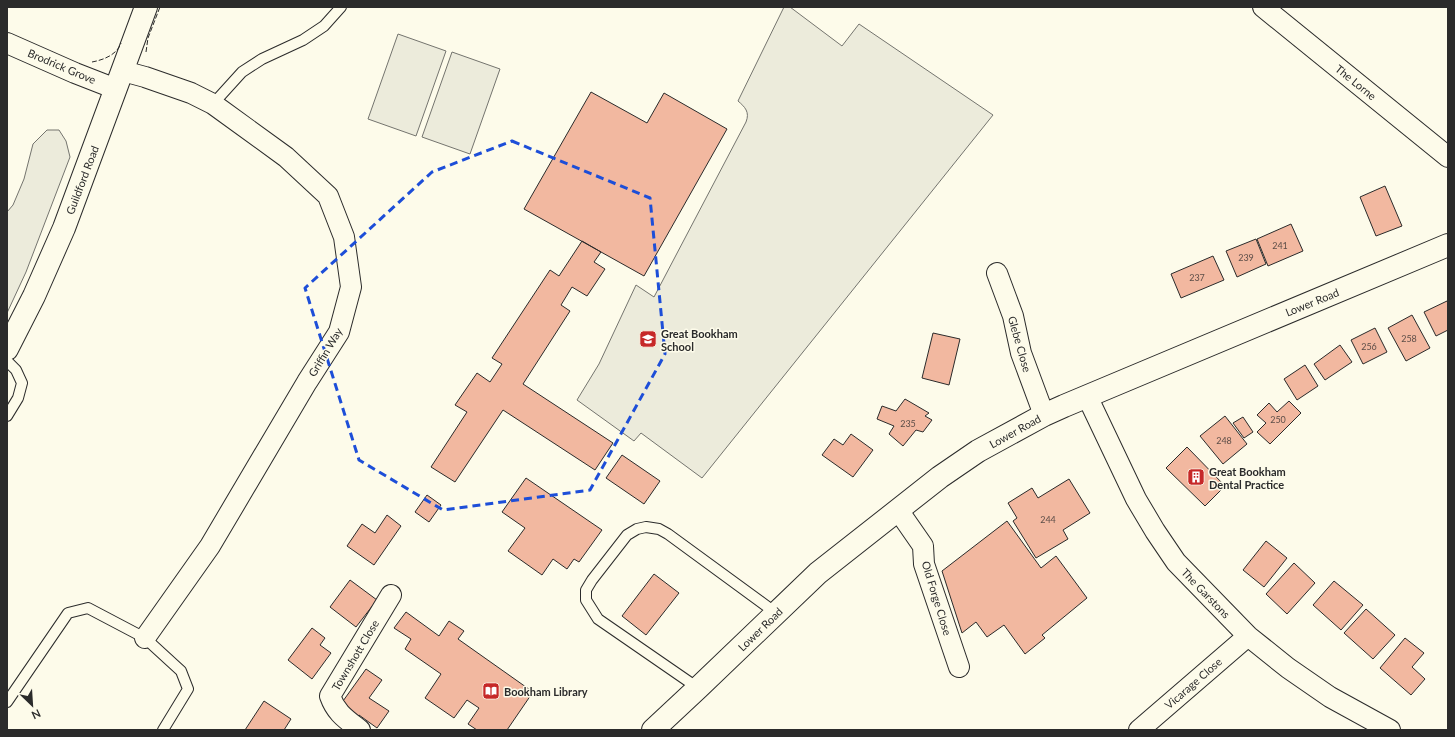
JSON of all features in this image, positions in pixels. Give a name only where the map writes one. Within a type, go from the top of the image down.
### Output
[{"type":"street","name":"Guildford Road","points":[[7,349],[34,296],[64,228],[146,7]]},
{"type":"street","name":"The Lorne","points":[[1263,7],[1448,157]]},
{"type":"street","name":"Brodrick Grove","points":[[7,43],[75,72],[120,80]]},
{"type":"street","name":"Griffin Way","points":[[120,80],[146,77],[184,91],[213,104],[286,157],[328,196],[344,237],[351,287],[339,332],[307,382],[210,546],[145,638]]},
{"type":"street","name":"Lower Road","points":[[653,730],[818,573],[940,477],[978,452],[1044,415],[1448,244]]},
{"type":"street","name":"Glebe Close","points":[[997,272],[1013,316],[1021,353],[1044,415]]},
{"type":"street","name":"The Garstons","points":[[1087,396],[1136,499],[1176,562],[1248,636],[1310,684],[1330,697],[1390,730]]},
{"type":"street","name":"Old Forge Close","points":[[898,510],[923,546],[924,564],[959,667]]},
{"type":"street","name":"Townshott Close","points":[[360,730],[343,717],[334,707],[330,696],[391,594]]},
{"type":"street","name":"Vicarage Close","points":[[1138,730],[1248,636]]},
{"type":"lane","points":[[213,104],[242,72],[262,59],[303,40],[324,26],[342,7]]},
{"type":"lane","points":[[7,361],[16,370],[22,383],[18,398],[7,416]]},
{"type":"lane","points":[[698,688],[598,618],[586,600],[586,590],[592,580],[627,535],[637,529],[646,527],[659,529],[776,613]]},
{"type":"lane","points":[[7,702],[68,613],[88,608],[145,638],[181,671],[188,689],[163,730]]},
{"type":"highlighted area","points":[[512,141],[650,198],[665,354],[590,490],[443,510],[359,460],[305,288],[432,172]]},
{"type":"shaded area","points":[[784,7],[790,7],[842,46],[859,24],[993,115],[702,478],[641,433],[634,441],[577,400],[599,364],[636,285],[654,297],[746,122],[746,110],[738,101]]},
{"type":"shaded area","points":[[398,34],[446,51],[416,136],[368,119]]},
{"type":"shaded area","points":[[452,52],[500,69],[470,154],[422,137]]},
{"type":"shaded area","points":[[47,130],[59,130],[66,141],[70,157],[26,272],[7,313],[7,212],[13,205],[24,179],[33,144]]},
{"type":"building","points":[[591,92],[647,123],[664,93],[727,129],[644,276],[524,209]]},
{"type":"building","points":[[1385,186],[1402,226],[1376,236],[1360,197]]},
{"type":"building","points":[[1291,224],[1303,251],[1268,266],[1257,239]]},
{"type":"building","points":[[1256,239],[1266,264],[1237,277],[1226,251]]},
{"type":"building","points":[[582,241],[601,252],[594,262],[605,269],[587,296],[572,287],[561,305],[570,311],[523,384],[613,443],[595,470],[503,410],[455,482],[431,467],[467,412],[455,405],[477,373],[490,382],[502,364],[492,358],[550,270],[559,276]]},
{"type":"building","points":[[1213,256],[1224,280],[1181,298],[1171,274]]},
{"type":"building","points":[[1447,301],[1448,330],[1436,336],[1424,312]]},
{"type":"building","points":[[1412,315],[1430,348],[1406,361],[1388,328]]},
{"type":"building","points":[[1375,328],[1387,352],[1363,364],[1351,340]]},
{"type":"building","points":[[933,333],[960,339],[949,385],[922,378]]},
{"type":"building","points":[[1340,345],[1352,362],[1325,380],[1314,364]]},
{"type":"building","points":[[1305,365],[1318,386],[1297,400],[1284,379]]},
{"type":"building","points":[[905,399],[929,413],[925,416],[932,420],[923,432],[916,430],[903,446],[889,434],[894,426],[877,419],[882,406],[896,411]]},
{"type":"building","points":[[1289,401],[1301,413],[1270,444],[1257,432],[1266,423],[1257,415],[1269,403],[1277,412]]},
{"type":"building","points":[[1225,416],[1247,444],[1223,464],[1200,436]]},
{"type":"building","points":[[1243,417],[1253,432],[1244,438],[1233,423]]},
{"type":"building","points":[[851,434],[873,450],[853,477],[822,455],[834,439],[843,445]]},
{"type":"building","name":"Great Bookham Dental Practice","points":[[1187,447],[1225,486],[1205,506],[1166,468]]},
{"type":"building","points":[[622,455],[660,481],[644,504],[606,478]]},
{"type":"building","points":[[526,478],[602,530],[579,562],[574,559],[567,569],[553,559],[542,575],[508,551],[525,528],[502,512]]},
{"type":"building","points":[[1069,479],[1090,513],[1063,530],[1068,539],[1036,558],[1013,521],[1017,518],[1008,503],[1032,488],[1038,498]]},
{"type":"building","points":[[427,495],[441,505],[429,522],[415,512]]},
{"type":"building","points":[[387,515],[401,526],[374,565],[347,546],[362,524],[375,533]]},
{"type":"building","points":[[1007,521],[1041,568],[1056,556],[1087,598],[1042,635],[1045,638],[1025,654],[1004,625],[987,637],[976,622],[962,633],[942,571]]},
{"type":"building","points":[[1266,541],[1287,558],[1264,587],[1243,570]]},
{"type":"building","points":[[1294,563],[1315,583],[1287,614],[1266,594]]},
{"type":"building","points":[[654,574],[679,593],[646,635],[622,616]]},
{"type":"building","points":[[350,580],[377,600],[356,627],[330,607]]},
{"type":"building","points":[[1334,581],[1363,605],[1341,630],[1313,605]]},
{"type":"building","points":[[1366,609],[1395,635],[1373,659],[1344,633]]},
{"type":"building","points":[[406,612],[439,636],[449,621],[464,631],[458,639],[533,692],[507,730],[477,730],[468,724],[479,708],[467,700],[454,718],[425,698],[441,674],[405,649],[411,639],[394,628]]},
{"type":"building","points":[[312,628],[325,638],[320,645],[331,653],[312,679],[288,660]]},
{"type":"building","points":[[1405,638],[1424,653],[1412,667],[1425,679],[1411,695],[1380,668]]},
{"type":"building","points":[[366,669],[382,680],[369,698],[389,711],[377,728],[359,715],[355,721],[338,708]]},
{"type":"building","points":[[264,701],[291,719],[284,730],[245,730]]},
{"type":"fence","points":[[146,52],[148,38],[160,7]]},
{"type":"fence","points":[[92,62],[101,60],[113,54],[121,43]]},
{"type":"place","name":"Great Bookham School","points":[[648,339]]},
{"type":"place","name":"Great Bookham Dental Practice","points":[[1196,477]]},
{"type":"place","name":"Bookham Library","points":[[491,691]]}]
